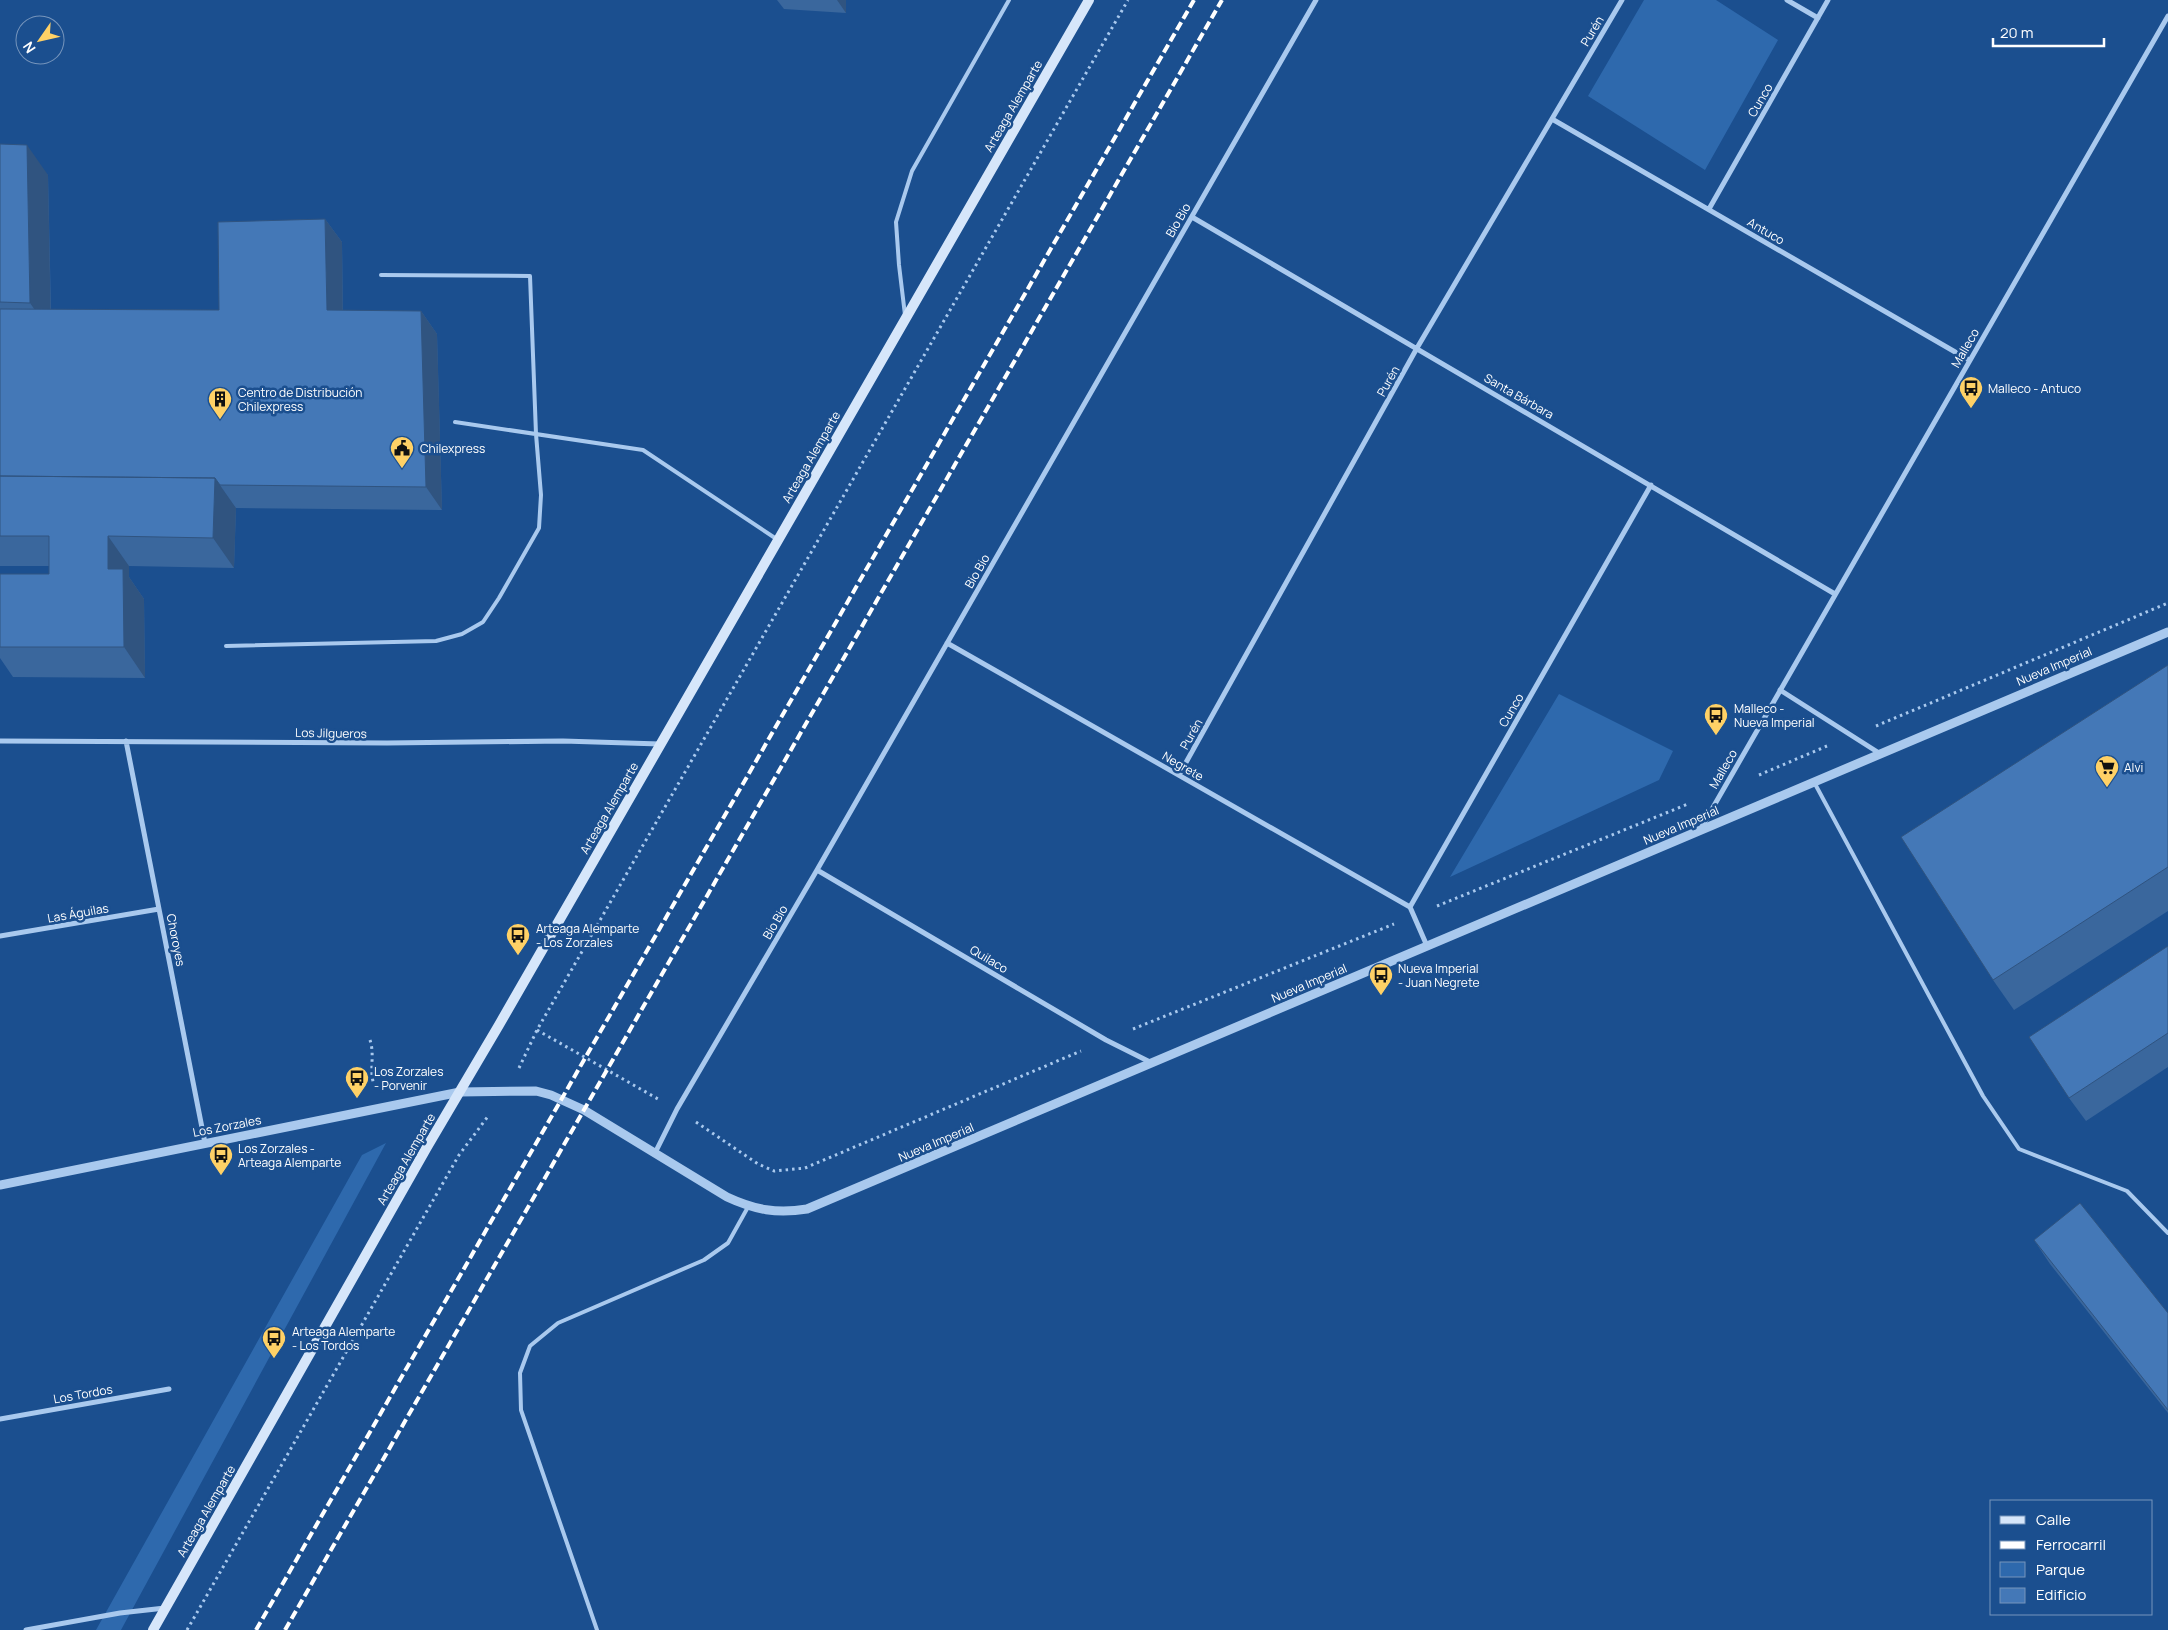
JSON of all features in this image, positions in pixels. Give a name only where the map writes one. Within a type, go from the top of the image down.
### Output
[{"type":"main road","name":"Arteaga Alemparte","points":[[153,1630],[427,1147],[1089,0]]},
{"type":"street","name":"Bio Bio","points":[[655,1153],[677,1109],[818,870],[1316,0]]},
{"type":"street","name":"Purén","points":[[1179,775],[1417,348],[1622,0]]},
{"type":"street","points":[[1787,0],[1818,18]]},
{"type":"street","name":"Cunco","points":[[1709,210],[1828,0]]},
{"type":"street","name":"Malleco","points":[[1699,831],[2168,16]]},
{"type":"street","name":"Antuco","points":[[1552,119],[1969,360]]},
{"type":"street","name":"Santa Bárbara","points":[[1192,217],[1835,594]]},
{"type":"street","name":"Cunco","points":[[1410,907],[1651,486]]},
{"type":"street","name":"Nueva Imperial","points":[[460,1092],[536,1091],[551,1095],[584,1110],[727,1198],[748,1207],[770,1212],[807,1209],[1153,1064],[2168,632]]},
{"type":"street","name":"Negrete","points":[[947,643],[1410,907]]},
{"type":"street","points":[[1780,690],[1879,754]]},
{"type":"street","name":"Los Jilgueros","points":[[0,741],[387,744],[563,741],[661,744]]},
{"type":"street","name":"Choroyes","points":[[126,741],[205,1143]]},
{"type":"street","name":"Quilaco","points":[[818,870],[1106,1040],[1153,1064]]},
{"type":"street","points":[[1410,907],[1427,946]]},
{"type":"street","name":"Las Águilas","points":[[0,936],[159,909]]},
{"type":"street","name":"Los Zorzales","points":[[0,1185],[460,1092]]},
{"type":"street","name":"Los Tordos","points":[[0,1419],[169,1389]]},
{"type":"street","points":[[26,1630],[120,1613],[166,1608]]},
{"type":"lane","points":[[906,319],[896,222],[912,171],[1009,0]]},
{"type":"lane","points":[[226,646],[436,641],[462,634],[483,622],[539,528],[541,495],[536,434],[530,276],[381,275]]},
{"type":"lane","points":[[455,422],[643,450],[778,540]]},
{"type":"lane","points":[[1814,782],[1983,1096],[2019,1149],[2127,1191],[2168,1233]]},
{"type":"lane","points":[[597,1630],[521,1410],[520,1373],[530,1346],[558,1323],[704,1260],[728,1243],[748,1207]]},
{"type":"path","points":[[187,1630],[459,1155],[508,1091],[537,1030],[1128,0]]},
{"type":"path","points":[[1870,728],[2168,603]]},
{"type":"path","points":[[537,1030],[677,1109],[758,1164],[774,1170],[805,1168],[1106,1040],[1833,744]]},
{"type":"path","points":[[370,1040],[374,1050],[372,1078],[375,1089],[382,1100],[408,1102]]},
{"type":"green space","points":[[1644,0],[1716,0],[1778,40],[1705,170],[1588,96]]},
{"type":"green space","points":[[1559,694],[1673,751],[1659,780],[1450,877]]},
{"type":"green space","points":[[386,1143],[121,1630],[96,1630],[362,1155]]},
{"type":"building","points":[[0,144],[27,145],[30,303],[0,302]]},
{"type":"building","name":"Centro de Distribución Chilexpress","points":[[325,219],[327,310],[421,311],[426,487],[220,485],[215,478],[0,476],[0,309],[219,310],[218,222]]},
{"type":"building","points":[[0,476],[215,478],[213,538],[108,536],[108,569],[123,569],[124,647],[0,647],[0,574],[49,574],[49,536],[0,536]]},
{"type":"building","name":"Alvi","points":[[2168,665],[2168,867],[1993,980],[1901,837]]},
{"type":"building","points":[[2168,946],[2168,1033],[2069,1098],[2029,1037]]},
{"type":"building","points":[[2080,1203],[2168,1313],[2168,1410],[2034,1240]]},
{"type":"railway","points":[[256,1630],[1194,0]]},
{"type":"railway","points":[[285,1630],[1222,0]]},
{"type":"place","name":"Malleco - Antuco","points":[[1971,409]]},
{"type":"place","name":"Centro de Distribución Chilexpress","points":[[220,420]]},
{"type":"place","name":"Chilexpress","points":[[402,469]]},
{"type":"place","name":"Malleco - Nueva Imperial","points":[[1716,736]]},
{"type":"place","name":"Alvi","points":[[2107,788]]},
{"type":"place","name":"Arteaga Alemparte - Los Zorzales","points":[[518,956]]},
{"type":"place","name":"Nueva Imperial - Juan Negrete","points":[[1381,996]]},
{"type":"place","name":"Los Zorzales - Porvenir","points":[[357,1099]]},
{"type":"place","name":"Los Zorzales - Arteaga Alemparte","points":[[221,1176]]},
{"type":"place","name":"Arteaga Alemparte - Los Tordos","points":[[274,1359]]}]
